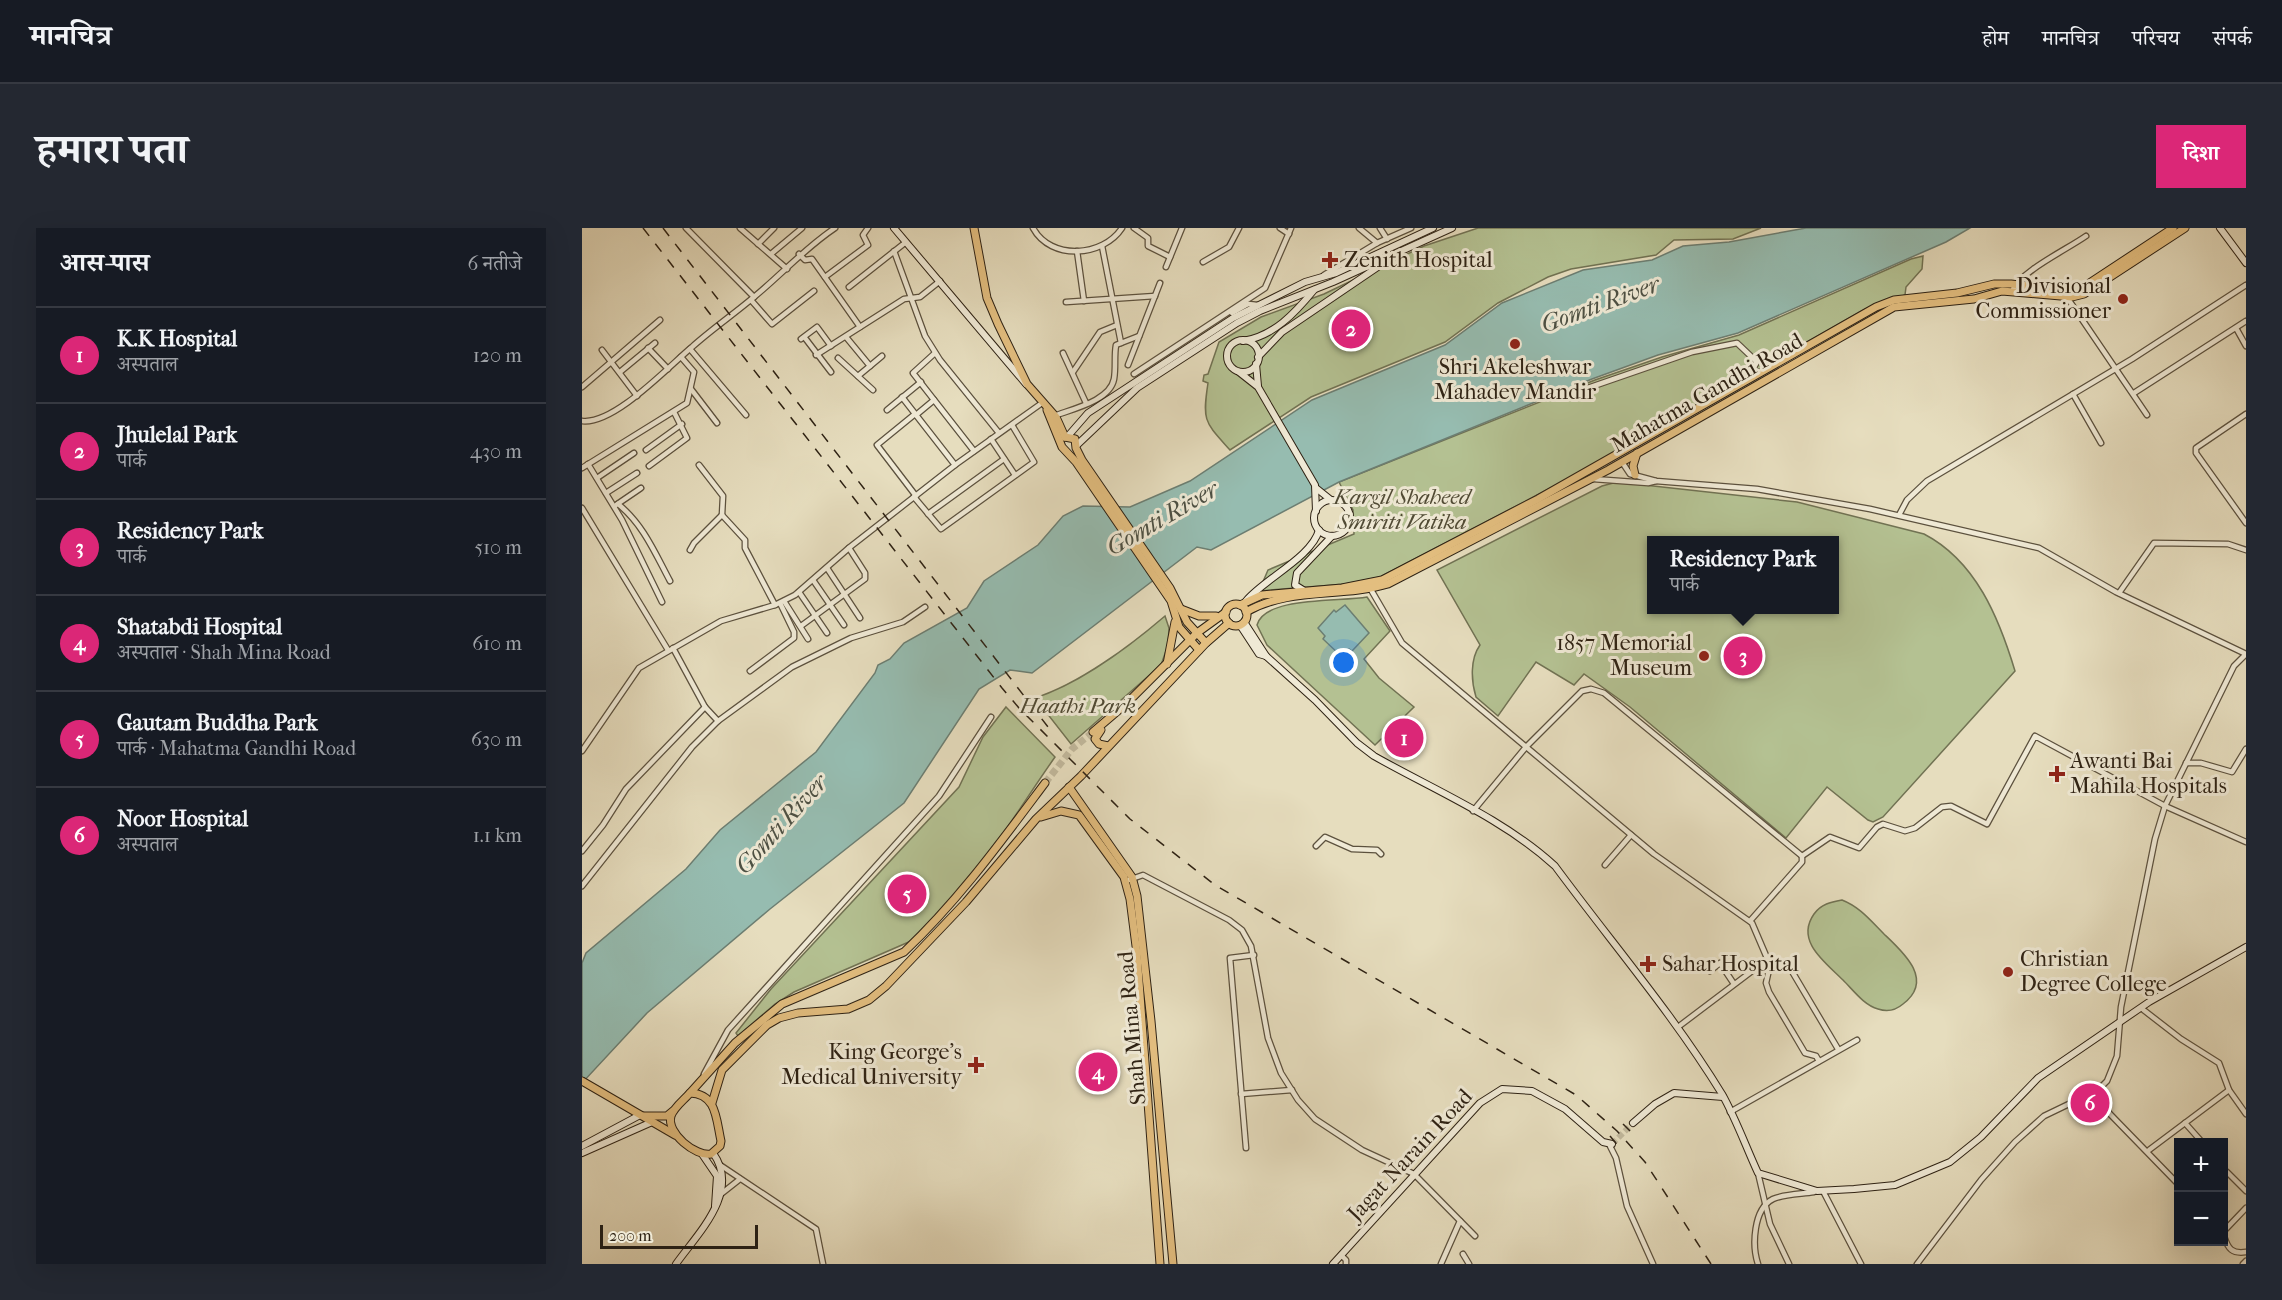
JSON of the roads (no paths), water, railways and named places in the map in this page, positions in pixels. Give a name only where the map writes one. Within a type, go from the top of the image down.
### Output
[{"type":"main road","points":[[974,228],[987,298],[1027,384],[1054,416],[1066,436],[1074,438],[1079,461]]},
{"type":"main road","name":"Mahatma Gandhi Road","points":[[2127,264],[2173,228]]},
{"type":"main road","name":"Mahatma Gandhi Road","points":[[1243,603],[1262,596],[1303,590],[1369,586],[1382,580],[1538,499],[1876,307],[1894,300],[1957,293],[1994,284],[2063,293],[2082,288],[2127,264],[2185,228]]},
{"type":"main road","name":"Mahatma Gandhi Road","points":[[1246,612],[1270,601],[1287,597],[1388,584],[1592,479],[1894,308],[1908,304],[1954,302],[2013,288]]},
{"type":"main road","points":[[1047,410],[1049,421],[1061,445],[1079,461],[1168,590],[1187,622],[1206,643]]},
{"type":"main road","points":[[1061,445],[1066,436]]},
{"type":"main road","points":[[1067,451],[1076,447]]},
{"type":"main road","points":[[1635,475],[1634,461],[1639,451]]},
{"type":"main road","points":[[582,1081],[702,1154],[713,1153],[720,1146],[721,1141],[712,1103],[722,1070],[734,1056],[767,1025],[779,1018],[798,1013],[848,1008],[869,1000],[966,902],[1036,819],[1081,776],[1199,650],[1229,623],[1242,623],[1246,612],[1243,603],[1231,605],[1226,612],[1197,633],[1166,666],[1093,732]]},
{"type":"main road","points":[[1178,607],[1199,616],[1219,616]]},
{"type":"main road","points":[[1166,666],[1178,607]]},
{"type":"main road","points":[[1226,612],[1229,623]]},
{"type":"main road","points":[[1175,621],[1199,650]]},
{"type":"main road","points":[[1108,746],[1099,744],[1095,739],[1112,716]]},
{"type":"main road","points":[[1081,776],[1079,784],[1083,805]]},
{"type":"main road","points":[[640,1115],[668,1116],[735,1042],[770,1012],[792,999],[904,952],[920,939],[980,871],[1045,783]]},
{"type":"main road","name":"Shah Mina Road","points":[[1069,787],[1083,805],[1137,896],[1173,1264]]},
{"type":"main road","name":"Shah Mina Road","points":[[1036,819],[1061,811],[1079,815],[1129,879],[1137,954],[1160,1264]]},
{"type":"main road","points":[[904,952],[912,959]]},
{"type":"main road","points":[[792,999],[798,1013]]},
{"type":"main road","points":[[1144,1055],[1154,1055]]},
{"type":"main road","points":[[690,1094],[701,1094],[712,1103]]},
{"type":"main road","points":[[673,1111],[670,1122],[677,1137]]},
{"type":"main road","points":[[1150,1138],[1160,1137]]},
{"type":"main road","points":[[1154,1191],[1165,1189]]},
{"type":"street","points":[[686,228],[772,324],[814,291]]},
{"type":"street","points":[[758,244],[774,228]]},
{"type":"street","points":[[771,254],[802,228]]},
{"type":"street","points":[[582,420],[601,417],[638,396],[690,349],[787,269],[799,254],[835,228]]},
{"type":"street","points":[[825,277],[868,245],[863,235],[868,228]]},
{"type":"street","points":[[894,228],[1027,384]]},
{"type":"street","points":[[1034,228],[1047,244],[1077,251],[1102,246],[1116,238],[1122,228]]},
{"type":"street","points":[[1134,228],[1148,238],[1148,246],[1170,257]]},
{"type":"street","points":[[1166,267],[1182,228]]},
{"type":"street","points":[[1203,262],[1229,247],[1239,228]]},
{"type":"street","points":[[1280,228],[1289,234]]},
{"type":"street","points":[[1134,374],[1265,288],[1291,228]]},
{"type":"street","points":[[1359,228],[1377,243]]},
{"type":"street","points":[[1380,228],[1387,239]]},
{"type":"street","points":[[1259,389],[1230,365],[1227,356],[1233,344],[1276,328],[1295,313],[1316,288],[1322,277],[1377,243],[1411,228]]},
{"type":"street","points":[[1066,436],[1088,413],[1144,374],[1233,318],[1433,228]]},
{"type":"street","points":[[1076,447],[1108,412],[1162,370],[1260,310],[1452,228]]},
{"type":"street","points":[[2220,228],[2246,263]]},
{"type":"street","points":[[742,229],[787,269]]},
{"type":"street","points":[[2013,288],[2029,272],[2086,236]]},
{"type":"street","points":[[849,287],[906,242]]},
{"type":"street","points":[[1102,246],[1121,343]]},
{"type":"street","points":[[1239,372],[1249,371],[1282,332],[1403,249]]},
{"type":"street","points":[[894,251],[925,336],[935,353],[999,433]]},
{"type":"street","points":[[1077,251],[1084,301]]},
{"type":"street","points":[[799,254],[805,260],[812,259],[860,327]]},
{"type":"street","points":[[816,355],[904,299],[920,297],[940,281]]},
{"type":"street","points":[[1128,365],[1160,283]]},
{"type":"street","points":[[1899,515],[1907,500],[1927,481],[2115,369],[2246,285]]},
{"type":"street","points":[[2063,293],[2148,415]]},
{"type":"street","points":[[1066,302],[1155,296]]},
{"type":"street","points":[[1211,324],[1248,303],[1258,305]]},
{"type":"street","points":[[582,387],[660,320]]},
{"type":"street","points":[[2134,393],[2246,321]]},
{"type":"street","points":[[1073,372],[1100,332],[1117,325]]},
{"type":"street","points":[[831,346],[817,327],[803,339],[831,372]]},
{"type":"street","points":[[2236,328],[2246,346]]},
{"type":"street","points":[[846,336],[870,366]]},
{"type":"street","points":[[1054,416],[1101,397],[1114,382],[1116,345],[1139,336]]},
{"type":"street","points":[[1243,341],[1255,347],[1257,360],[1255,375],[1259,389],[1319,496],[1315,522],[1319,530],[1332,536]]},
{"type":"street","points":[[620,372],[655,342]]},
{"type":"street","points":[[1585,389],[1692,352],[1737,343],[1757,362],[1746,381]]},
{"type":"street","points":[[648,348],[668,369]]},
{"type":"street","points":[[690,349],[746,415]]},
{"type":"street","points":[[602,350],[638,396]]},
{"type":"street","points":[[1063,352],[1086,403]]},
{"type":"street","points":[[935,353],[913,373],[974,451]]},
{"type":"street","points":[[858,376],[882,356]]},
{"type":"street","points":[[582,468],[687,403],[694,372],[681,357]]},
{"type":"street","points":[[838,358],[873,390]]},
{"type":"street","points":[[887,410],[921,382]]},
{"type":"street","points":[[691,389],[717,423]]},
{"type":"street","points":[[2073,394],[2101,443]]},
{"type":"street","points":[[902,397],[955,465]]},
{"type":"street","points":[[934,400],[877,445],[941,529],[1034,462],[1012,425]]},
{"type":"street","points":[[582,751],[639,668],[721,621],[780,603],[799,592],[849,548],[915,496],[1042,403]]},
{"type":"street","points":[[650,466],[687,438],[674,412]]},
{"type":"street","points":[[2246,414],[2196,448],[2196,453],[2246,523]]},
{"type":"street","points":[[646,450],[682,424]]},
{"type":"street","points":[[991,439],[1015,475]]},
{"type":"street","points":[[597,478],[634,453]]},
{"type":"street","points":[[928,514],[1004,459]]},
{"type":"street","points":[[1622,462],[1626,472],[1656,481],[1757,489],[1899,515],[2039,548],[2119,593],[2246,654],[2234,666],[2165,806],[2155,839],[2121,1006],[2117,1056],[2107,1081],[2098,1090],[2044,1116],[2015,1142],[1981,1180],[1917,1264]]},
{"type":"street","points":[[588,464],[616,506],[662,602]]},
{"type":"street","points":[[690,550],[722,514],[723,496],[699,465]]},
{"type":"street","points":[[606,493],[637,472]]},
{"type":"street","points":[[1592,479],[1648,483],[1656,481]]},
{"type":"street","points":[[616,506],[641,488]]},
{"type":"street","points":[[1303,590],[1295,586],[1297,573],[1332,536],[1344,532],[1350,518],[1344,505],[1319,496]]},
{"type":"street","points":[[1316,511],[1323,502],[1330,500]]},
{"type":"street","points":[[616,506],[633,516],[670,581]]},
{"type":"street","points":[[582,508],[705,707],[718,721]]},
{"type":"street","points":[[722,514],[745,540],[745,548],[780,603],[794,632],[794,638],[750,671]]},
{"type":"street","points":[[1243,603],[1307,549],[1319,530]]},
{"type":"street","points":[[2119,593],[2154,543],[2228,544],[2246,550]]},
{"type":"street","points":[[801,626],[865,579],[865,573],[849,548]]},
{"type":"street","points":[[827,568],[860,618]]},
{"type":"street","points":[[813,580],[844,625]]},
{"type":"street","points":[[1369,586],[1402,643],[1631,835],[1750,921],[1758,931],[1770,965],[1766,983],[1769,992],[1805,1053],[1819,1061]]},
{"type":"street","points":[[799,592],[827,633]]},
{"type":"street","points":[[780,603],[801,626],[808,639]]},
{"type":"street","points":[[582,886],[692,747],[718,721],[792,667],[851,638],[903,622],[925,607]]},
{"type":"street","points":[[1242,623],[1266,656],[1315,699],[1356,743],[1381,760],[1539,851],[1555,866],[1678,1027],[1723,1097],[1758,1173],[1770,1224],[1789,1264]]},
{"type":"street","points":[[1473,811],[1526,747],[1582,691],[1590,689],[1604,693],[1802,855]]},
{"type":"street","points":[[582,851],[626,789],[705,707]]},
{"type":"street","points":[[700,1081],[728,1030],[939,796],[991,717]]},
{"type":"street","points":[[1802,855],[1830,837],[1859,848],[1876,827],[1883,824],[1905,831],[1915,828],[1942,807],[1951,806],[1987,824],[2035,736],[2165,806],[2246,842]]},
{"type":"street","points":[[2186,764],[2201,763],[2232,772],[2246,749]]},
{"type":"street","points":[[1605,865],[1631,835]]},
{"type":"street","points":[[1316,846],[1325,837],[1352,849],[1377,850],[1381,854]]},
{"type":"street","points":[[1750,921],[1802,862],[1802,855]]},
{"type":"street","points":[[1129,879],[1143,875],[1229,920],[1242,930],[1254,956],[1268,1038],[1281,1072],[1292,1090],[1315,1119],[1333,1132],[1362,1150],[1414,1174],[1475,1236]]},
{"type":"street","points":[[1758,1264],[1755,1236],[1759,1215],[1766,1204],[1774,1198],[1820,1191],[1895,1185],[1950,1162],[1981,1137],[2038,1078],[2141,1008],[2246,947]]},
{"type":"street","points":[[1246,1148],[1230,958],[1254,956]]},
{"type":"street","points":[[1678,1027],[1768,959]]},
{"type":"street","points":[[1710,971],[1720,963],[1734,984]]},
{"type":"street","points":[[1770,965],[1790,968],[1838,1049]]},
{"type":"street","points":[[2141,1008],[2219,1063],[2229,1090],[2246,1114]]},
{"type":"street","points":[[1730,1112],[1857,1040]]},
{"type":"street","name":"Jagat Narain Road","points":[[1333,1264],[1480,1103],[1502,1089],[1532,1091],[1565,1109],[1611,1145]]},
{"type":"street","points":[[1241,1094],[1292,1090]]},
{"type":"street","points":[[2098,1090],[2109,1113],[2149,1150],[2174,1179]]},
{"type":"street","points":[[2149,1150],[2229,1090]]},
{"type":"street","points":[[1633,1123],[1655,1104],[1674,1093],[1723,1097]]},
{"type":"street","points":[[582,1146],[640,1115]]},
{"type":"street","points":[[582,1153],[652,1122]]},
{"type":"street","points":[[2185,1123],[2198,1138]]},
{"type":"street","points":[[1611,1145],[1627,1206],[1653,1264]]},
{"type":"street","points":[[713,1153],[720,1165],[816,1229],[823,1264]]},
{"type":"street","points":[[702,1154],[717,1176],[715,1206]]},
{"type":"street","points":[[720,1165],[721,1194]]},
{"type":"street","points":[[1758,1173],[1820,1191],[1861,1264]]},
{"type":"street","points":[[2228,1173],[2246,1191]]},
{"type":"street","points":[[676,1264],[721,1194],[740,1179]]},
{"type":"street","points":[[2228,1226],[2246,1208]]},
{"type":"street","points":[[1441,1264],[1460,1221]]},
{"type":"street","points":[[2228,1246],[2230,1251],[2236,1254],[2246,1252]]},
{"type":"street","points":[[1463,1254],[1468,1264]]},
{"type":"street","points":[[1341,1255],[1346,1260],[1346,1264]]},
{"type":"water","name":"Gomti River","points":[[1806,228],[1970,228],[1946,242],[1738,333],[1658,355],[1592,379],[1339,482],[1211,550],[1197,547],[1032,673],[1010,670],[979,689],[904,803],[770,909],[647,1013],[582,1083],[582,963],[586,953],[686,869],[720,830],[816,752],[875,673],[878,665],[890,659],[904,643],[967,608],[984,581],[1038,545],[1063,516],[1083,506],[1130,507],[1190,481],[1312,400],[1445,345],[1502,303],[1583,270],[1652,260],[1683,246],[1729,242]]},
{"type":"water","points":[[1345,605],[1369,633],[1352,651],[1349,649],[1341,656],[1323,639],[1325,636],[1318,628],[1334,610],[1336,612]]},
{"type":"tunnel","points":[[1045,783],[1072,749],[1093,732]]},
{"type":"tunnel","points":[[1612,1144],[1633,1123]]},
{"type":"railway","points":[[643,228],[1002,688],[1019,708],[1130,819],[1215,885],[1576,1095],[1617,1131],[1645,1162],[1711,1264]]},
{"type":"railway","points":[[663,228],[1048,727]]},
{"type":"railway","points":[[1623,1124],[1634,1135]]},
{"type":"railway","points":[[1610,1136],[1620,1148]]},
{"type":"place","name":"Zenith Hospital","points":[[1330,260]]},
{"type":"place","name":"Divisional Commissioner","points":[[2123,299]]},
{"type":"place","name":"Jhulelal Park","points":[[1351,329]]},
{"type":"place","name":"Shri Akeleshwar Mahadev Mandir","points":[[1515,344]]},
{"type":"place","name":"1857 Memorial Museum","points":[[1704,656]]},
{"type":"place","name":"Residency Park","points":[[1743,656]]},
{"type":"place","name":"K.K Hospital","points":[[1404,738]]},
{"type":"place","name":"Awanti Bai Mahila Hospitals","points":[[2057,774]]},
{"type":"place","name":"Gautam Buddha Park","points":[[907,894]]},
{"type":"place","name":"Sahar Hospital","points":[[1648,964]]},
{"type":"place","name":"Christian Degree College","points":[[2008,972]]},
{"type":"place","name":"King George's Medical University","points":[[976,1065]]},
{"type":"place","name":"Shatabdi Hospital","points":[[1098,1072]]},
{"type":"place","name":"Noor Hospital","points":[[2090,1103]]},
{"type":"park label","name":"Kargil Shaheed Smiriti Vatika","points":[[1402,510]]},
{"type":"park label","name":"Haathi Park","points":[[1078,706]]}]
